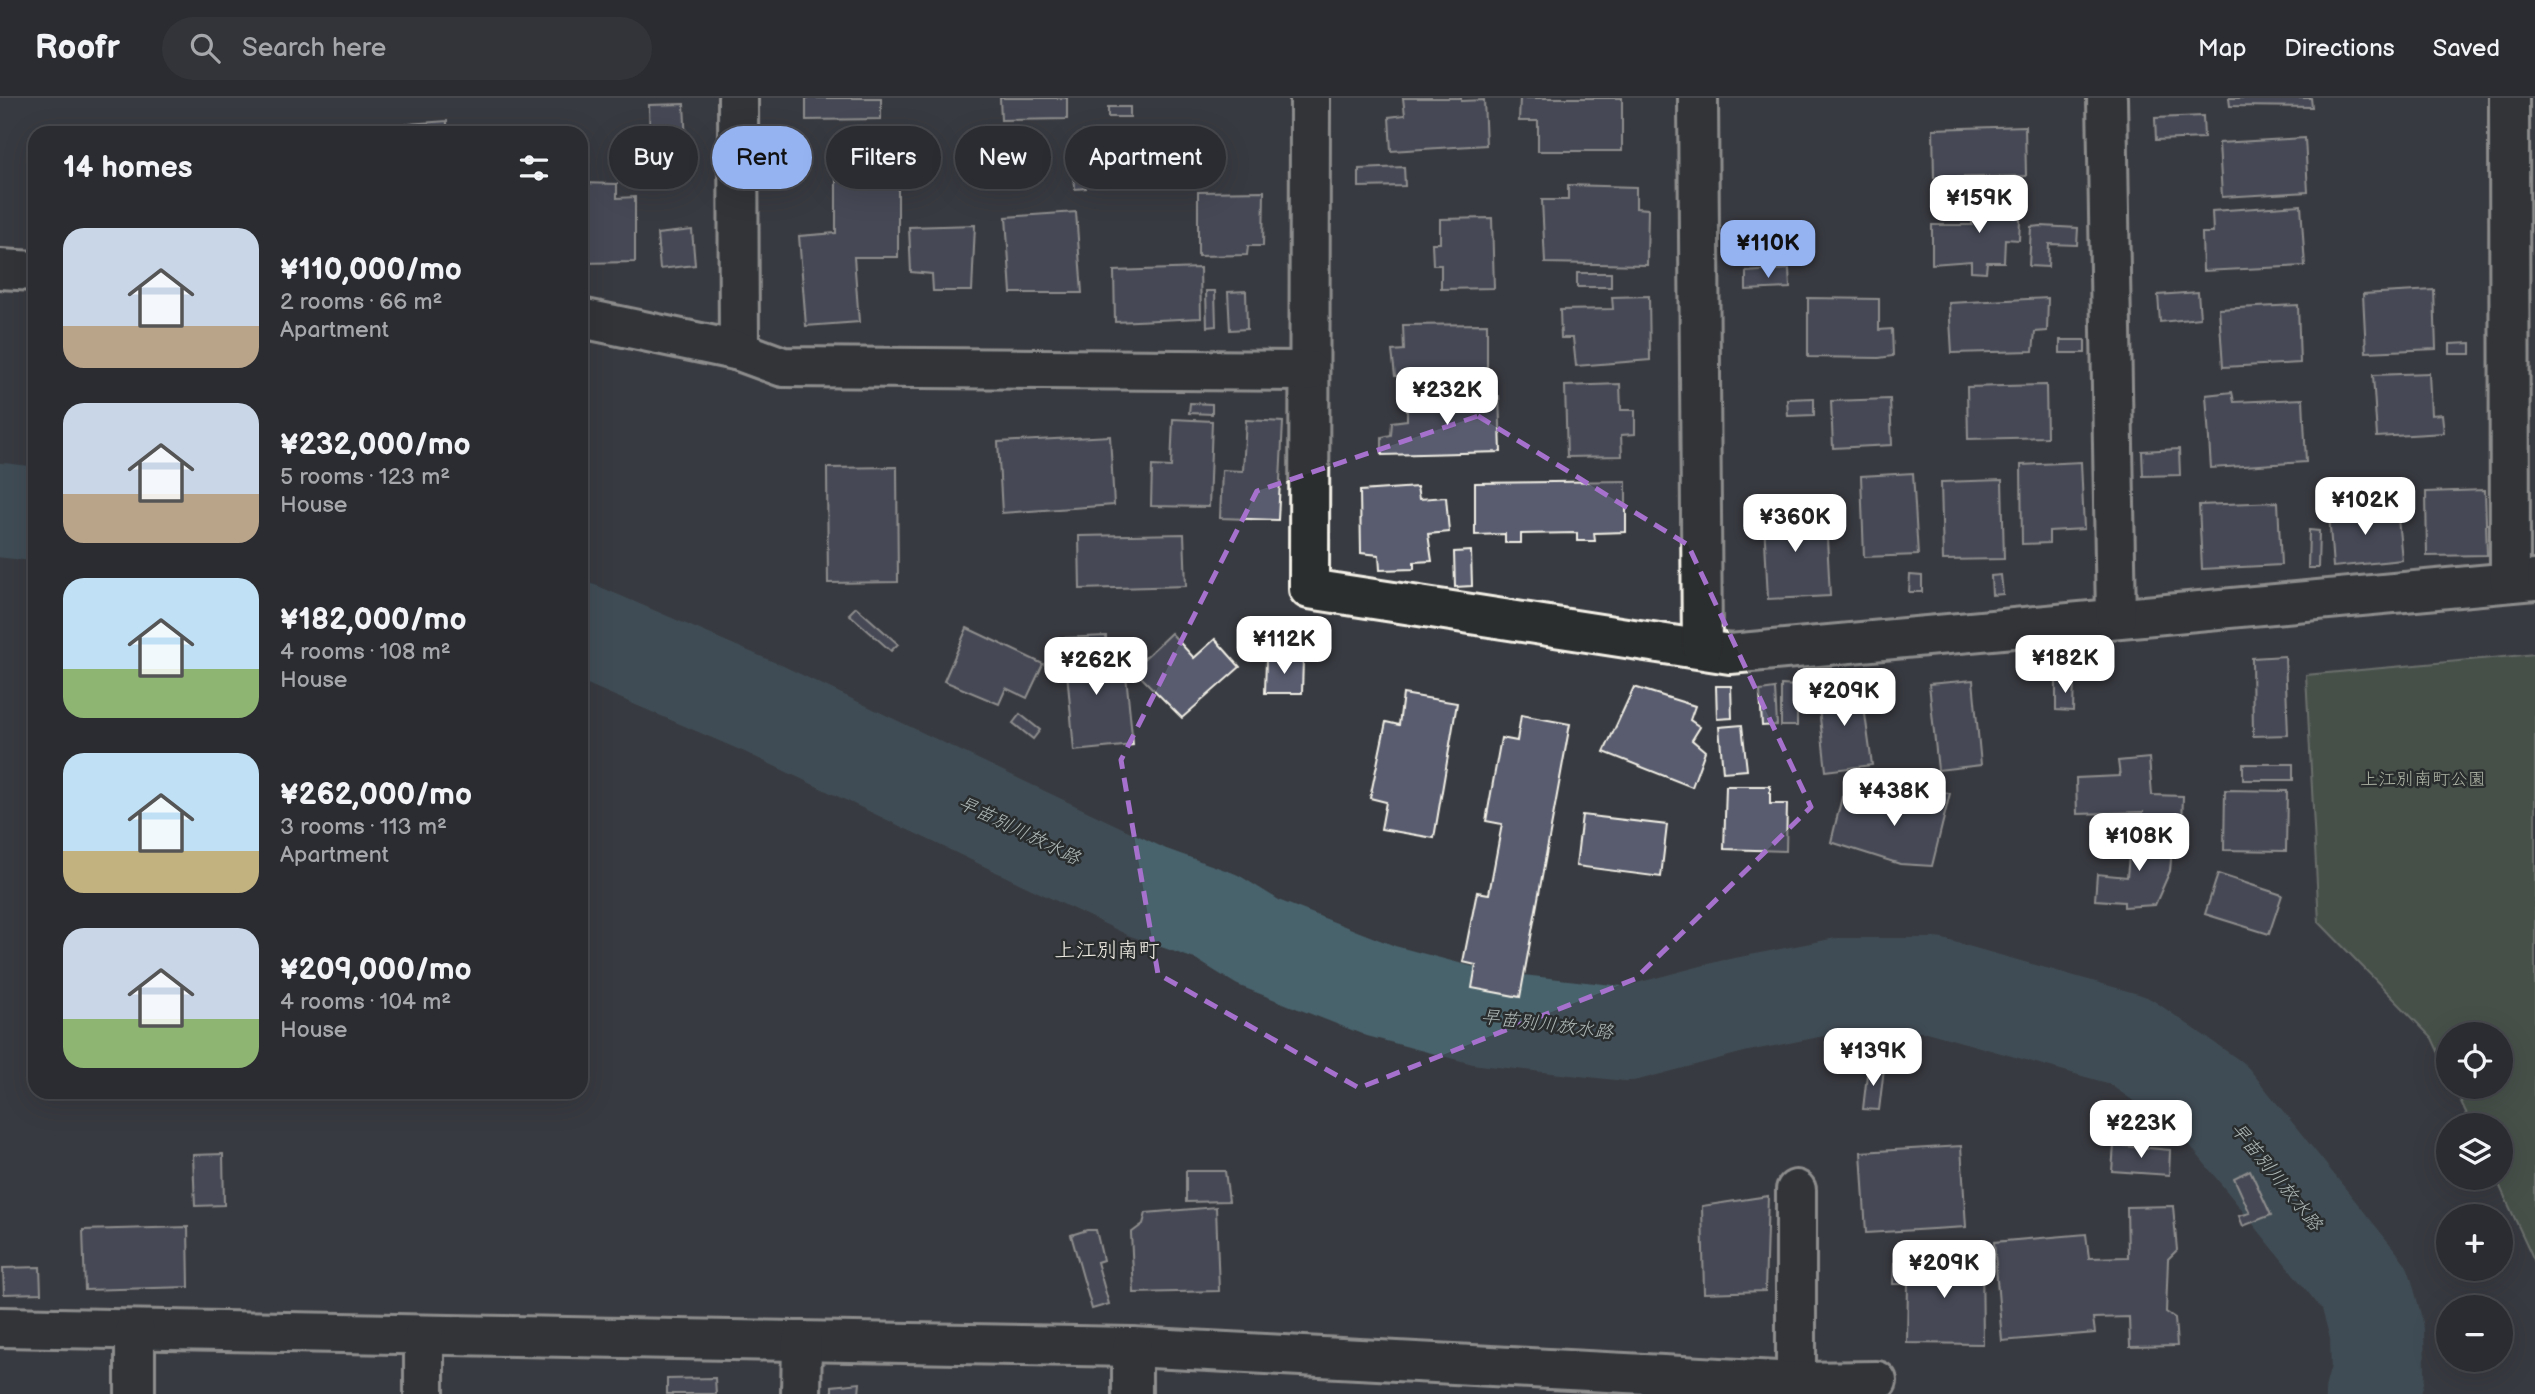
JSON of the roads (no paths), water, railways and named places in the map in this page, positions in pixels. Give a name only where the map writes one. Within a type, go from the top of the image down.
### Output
[{"type":"street","points":[[738,98],[738,351]]},
{"type":"street","points":[[1310,98],[1308,589],[1730,654],[2522,581],[2509,98]]},
{"type":"street","points":[[1698,98],[1702,649]]},
{"type":"street","points":[[2107,98],[2116,618]]},
{"type":"street","points":[[0,269],[28,271]]},
{"type":"street","points":[[588,319],[738,351],[783,367],[1309,371]]},
{"type":"street","points":[[1796,1190],[1796,1388]]},
{"type":"street","points":[[0,1327],[1132,1347],[1796,1388],[1877,1381]]},
{"type":"street","points":[[135,1330],[135,1394]]},
{"type":"street","points":[[424,1335],[424,1394]]},
{"type":"street","points":[[801,1394],[802,1341]]},
{"type":"street","points":[[1132,1347],[1132,1394]]},
{"type":"waterway","name":"早苗別川放水路","points":[[0,510],[28,513]]},
{"type":"waterway","name":"早苗別川放水路","points":[[588,633],[764,709],[1147,892],[1217,917],[1259,943],[1381,991],[1483,1018],[1628,1034],[1734,1006],[1840,985],[1933,985],[2128,1040],[2213,1099],[2365,1288],[2377,1332],[2378,1373],[2372,1394]]},
{"type":"district","name":"上江別南町","points":[[1107,950]]},
{"type":"park label","name":"上江別南町公園","points":[[2423,779]]}]
